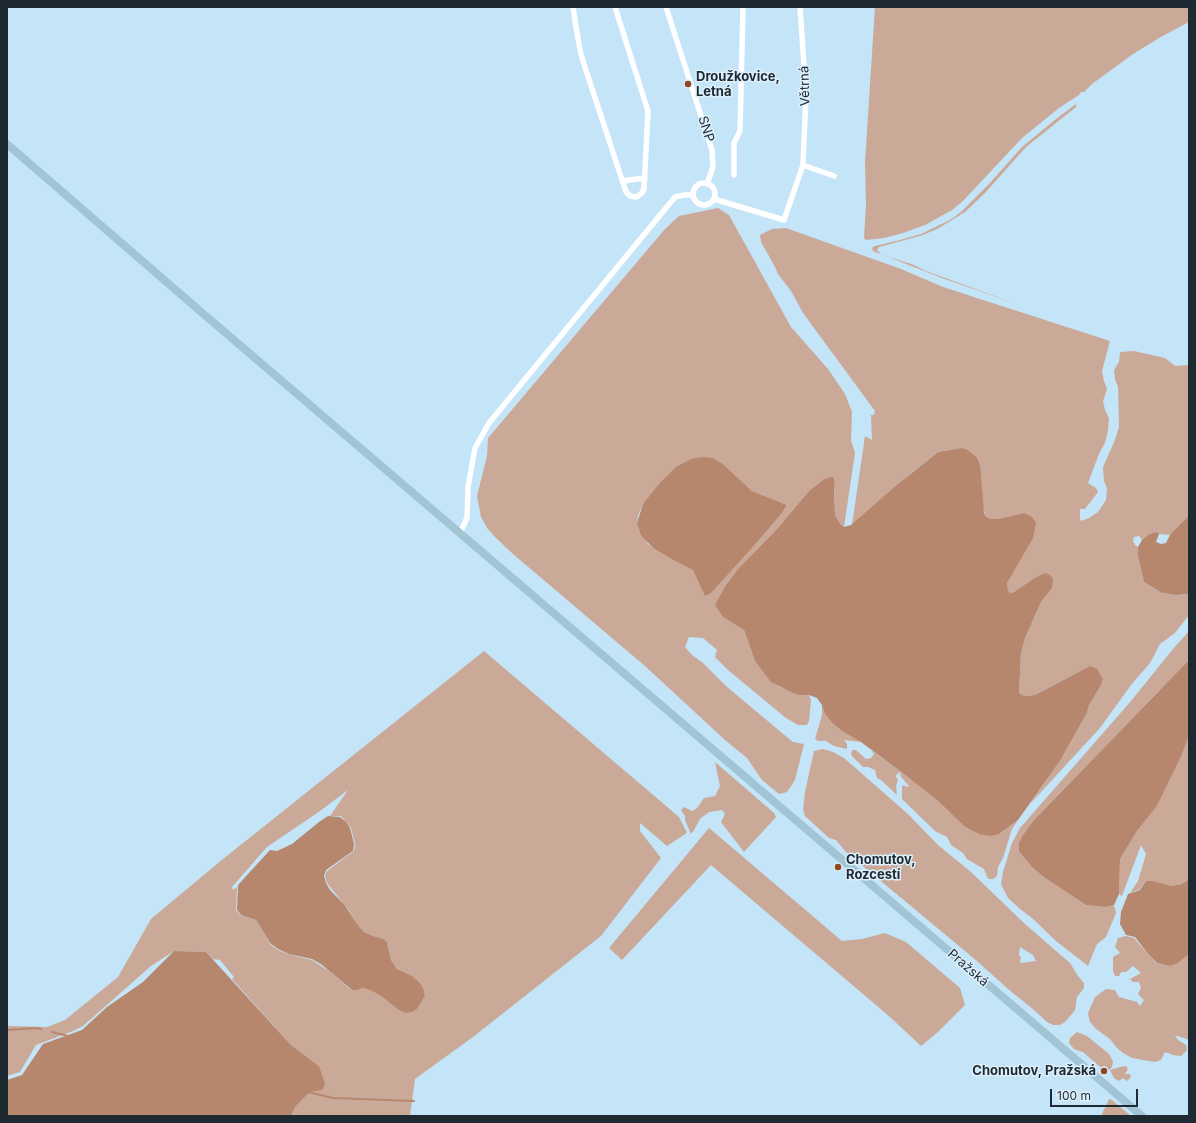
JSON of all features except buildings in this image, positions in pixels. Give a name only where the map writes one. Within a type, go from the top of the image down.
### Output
[{"type":"main road","name":"Pražská","points":[[7,144],[196,308],[1142,1116]]},
{"type":"street","points":[[573,7],[582,55],[622,182],[627,194],[636,197],[643,192],[645,178],[648,111],[615,7]]},
{"type":"street","name":"SNP","points":[[666,7],[712,150],[713,167],[707,184]]},
{"type":"street","points":[[734,175],[734,143],[740,131],[743,7]]},
{"type":"street","name":"Větrná","points":[[714,199],[784,220],[803,165],[806,94],[800,7]]},
{"type":"street","points":[[803,165],[834,176]]},
{"type":"street","points":[[622,182],[645,178]]},
{"type":"street","points":[[707,184],[714,190],[714,199],[711,203],[703,205],[698,203],[693,195],[699,185],[707,184]]},
{"type":"street","points":[[460,533],[467,518],[468,487],[475,448],[489,423],[675,197],[693,195]]},
{"type":"shaded area","points":[[875,7],[1189,7],[1189,22],[1133,54],[1092,84],[1084,92],[1081,92],[1079,95],[1059,108],[1022,138],[963,201],[952,210],[925,225],[903,233],[884,238],[866,240],[864,238],[866,205],[865,162]]},
{"type":"shaded area","points":[[1076,104],[1076,107],[1026,147],[985,193],[965,212],[939,228],[923,235],[879,247],[877,250],[881,254],[1017,304],[942,278],[873,251],[872,248],[875,246],[921,234],[950,220],[961,212],[988,185],[1022,147]]},
{"type":"shaded area","points":[[718,208],[729,215],[791,327],[828,369],[845,394],[852,412],[851,440],[855,453],[844,527],[835,515],[835,490],[809,491],[777,529],[737,570],[726,585],[723,617],[744,630],[755,661],[778,686],[799,695],[809,695],[811,700],[809,721],[807,725],[798,725],[786,718],[728,670],[715,657],[717,650],[703,638],[689,637],[685,647],[726,686],[793,742],[804,744],[795,780],[787,792],[779,794],[762,780],[747,758],[725,740],[645,666],[495,537],[487,528],[481,517],[477,496],[487,456],[488,438],[665,229],[679,216]],"holes":[[[713,458],[723,464],[752,491],[787,505],[759,540],[705,595],[693,570],[673,560],[648,544],[637,523],[643,504]]]},
{"type":"shaded area","points":[[786,228],[901,269],[943,287],[1110,341],[1102,371],[1107,389],[1103,401],[1109,418],[1108,431],[1105,443],[1099,454],[1088,483],[1096,488],[1098,492],[1085,509],[1080,509],[1081,521],[1098,512],[1106,500],[1107,489],[1104,481],[1103,467],[1119,427],[1118,387],[1114,370],[1119,362],[1120,352],[1134,351],[1165,358],[1175,366],[1189,365],[1189,515],[1170,535],[1159,534],[1157,532],[1149,534],[1142,540],[1139,536],[1134,537],[1133,541],[1138,547],[1138,557],[1144,582],[1162,593],[1176,595],[1189,594],[1189,615],[1175,633],[1160,644],[1150,663],[1131,685],[1100,728],[1030,804],[1060,761],[1100,687],[1090,666],[1035,695],[1024,696],[1019,693],[1021,653],[1025,638],[1041,602],[1052,588],[1033,579],[1014,592],[1010,593],[1008,591],[1007,583],[1024,513],[998,519],[986,517],[962,448],[938,452],[910,474],[852,525],[865,436],[872,440],[871,415],[874,415],[875,411],[803,313],[791,291],[778,274],[761,242],[760,235],[772,229]]},
{"type":"shaded area","points":[[962,448],[968,450],[977,458],[980,465],[984,513],[986,517],[998,519],[1024,513],[1032,517],[1036,523],[1033,538],[1007,583],[1008,591],[1010,593],[1014,592],[1045,573],[1050,575],[1053,579],[1052,588],[1041,602],[1025,638],[1021,653],[1019,693],[1024,696],[1035,695],[1090,666],[1097,669],[1103,679],[1089,705],[1087,713],[1060,761],[1018,820],[999,834],[990,836],[979,834],[964,826],[938,801],[900,771],[861,742],[833,724],[825,714],[822,705],[817,698],[809,695],[799,695],[793,693],[771,682],[755,661],[744,630],[723,617],[715,605],[726,585],[737,570],[777,529],[809,491],[825,479],[832,477],[834,478],[835,515],[844,527],[851,525],[938,452]]},
{"type":"shaded area","points":[[701,457],[713,458],[723,464],[752,491],[787,505],[759,540],[711,593],[705,596],[693,570],[653,548],[641,535],[637,523],[643,504],[659,484],[676,467],[691,459]]},
{"type":"shaded area","points":[[1189,515],[1189,594],[1176,595],[1162,593],[1144,582],[1138,557],[1138,547],[1142,540],[1149,534],[1157,532],[1159,534],[1156,542],[1161,544],[1166,543],[1170,535]]},
{"type":"shaded area","points":[[1189,631],[1189,660],[1033,821],[1023,835],[1033,868],[1045,878],[1086,905],[1105,907],[1114,905],[1116,913],[1106,937],[1097,944],[1088,966],[1056,941],[1008,898],[1001,884],[1003,872],[1012,843],[1020,828],[1131,701]]},
{"type":"shaded area","points":[[484,651],[679,817],[687,833],[667,846],[640,823],[640,831],[661,858],[601,936],[473,1037],[415,1079],[410,1116],[291,1116],[295,1107],[310,1092],[319,1066],[291,1045],[232,979],[234,977],[220,960],[213,959],[206,952],[174,951],[151,966],[83,1026],[36,1045],[20,1072],[7,1076],[7,1026],[47,1027],[65,1020],[118,977],[151,919],[223,859]],"holes":[[[348,790],[330,816],[341,816],[351,828],[355,844],[354,851],[327,871],[325,876],[327,883],[364,932],[384,939],[387,942],[391,960],[397,969],[411,976],[420,983],[425,996],[417,1009],[401,1011],[372,991],[363,988],[351,990],[329,971],[312,960],[278,950],[270,944],[256,920],[240,915],[236,910],[237,887],[233,890],[232,887],[267,847]]]},
{"type":"shaded area","points":[[1189,660],[1189,735],[1181,756],[1157,806],[1137,831],[1120,859],[1119,894],[1114,905],[1105,907],[1086,905],[1045,878],[1033,868],[1019,851],[1019,843],[1033,821]]},
{"type":"shaded area","points":[[822,705],[825,714],[833,724],[861,742],[844,740],[847,744],[847,749],[834,746],[826,741],[818,741],[815,739],[822,715]]},
{"type":"shaded area","points":[[1189,735],[1189,879],[1182,884],[1172,886],[1146,881],[1140,889],[1130,893],[1138,881],[1146,854],[1141,845],[1122,896],[1119,894],[1120,859],[1137,831],[1157,806]]},
{"type":"shaded area","points":[[823,749],[844,758],[908,814],[938,845],[971,872],[1025,924],[1070,963],[1084,983],[1084,988],[1077,997],[1075,1010],[1066,1021],[1060,1025],[1053,1025],[1047,1022],[977,961],[858,862],[854,857],[846,852],[836,840],[829,838],[805,816],[803,810],[805,792],[814,751]],"holes":[[[1020,947],[1033,955],[1036,961],[1020,963]]]},
{"type":"shaded area","points":[[852,750],[856,750],[866,759],[871,758],[874,754],[871,750],[900,771],[938,801],[964,826],[999,834],[1018,820],[1012,829],[1003,858],[998,867],[997,876],[993,879],[989,879],[984,869],[967,859],[963,853],[951,845],[947,837],[935,831],[902,799],[903,785],[907,787],[909,786],[901,777],[900,772],[895,776],[898,779],[896,786],[897,795],[877,778],[875,770],[868,767],[863,767],[852,756]]},
{"type":"shaded area","points":[[715,762],[774,813],[776,817],[744,852],[721,822],[725,814],[722,810],[709,812],[700,819],[691,834],[685,820],[685,816],[681,810],[684,807],[692,811],[697,808],[704,798],[715,796],[720,786]]},
{"type":"shaded area","points":[[328,816],[340,817],[346,822],[350,828],[354,844],[353,851],[326,870],[324,876],[326,883],[330,890],[344,904],[364,932],[384,939],[387,942],[391,960],[397,969],[412,976],[420,983],[425,996],[417,1009],[412,1012],[406,1013],[399,1010],[372,991],[363,988],[352,990],[321,964],[312,959],[289,954],[278,949],[270,943],[256,920],[241,915],[237,910],[238,885],[270,850],[277,851],[292,844]]},
{"type":"shaded area","points":[[709,828],[842,941],[862,939],[885,933],[906,942],[960,988],[965,1005],[938,1032],[921,1046],[890,1017],[711,865],[622,960],[609,948]]},
{"type":"shaded area","points":[[1189,879],[1188,955],[1178,963],[1170,966],[1157,963],[1135,937],[1126,935],[1120,924],[1121,912],[1128,894],[1140,890],[1146,881],[1172,886],[1182,884]]},
{"type":"shaded area","points":[[1126,936],[1134,938],[1156,963],[1170,966],[1182,960],[1189,954],[1189,1040],[1175,1035],[1178,1040],[1186,1045],[1187,1050],[1181,1056],[1165,1052],[1161,1060],[1155,1062],[1132,1058],[1116,1047],[1110,1039],[1096,1029],[1090,1022],[1088,1013],[1095,997],[1106,989],[1115,990],[1119,997],[1137,1002],[1140,1006],[1144,1000],[1138,994],[1141,988],[1139,982],[1133,982],[1130,979],[1141,973],[1133,966],[1126,972],[1121,972],[1119,976],[1115,976],[1113,971],[1113,957],[1120,953],[1115,947],[1118,938]]},
{"type":"shaded area","points":[[174,951],[206,952],[291,1045],[319,1066],[325,1084],[322,1090],[310,1092],[295,1107],[291,1116],[7,1116],[7,1080],[22,1075],[43,1044],[82,1030],[107,1007],[143,982]]},
{"type":"shaded area","points":[[1077,1032],[1087,1036],[1109,1054],[1113,1061],[1112,1067],[1108,1071],[1099,1066],[1083,1052],[1074,1049],[1069,1043],[1070,1038]]},
{"type":"shaded area","points":[[1126,1066],[1128,1069],[1125,1074],[1130,1074],[1131,1077],[1127,1081],[1123,1078],[1119,1081],[1114,1078],[1110,1070]]},
{"type":"shaded area","points":[[1109,1099],[1112,1100],[1131,1116],[1101,1116]]},
{"type":"waterway","points":[[7,1030],[41,1029]]},
{"type":"waterway","points":[[52,1032],[68,1036]]},
{"type":"waterway","points":[[308,1092],[333,1098],[414,1101]]},
{"type":"place","name":"Droužkovice, Letná","points":[[688,84]]},
{"type":"place","name":"Chomutov, Rozcestí","points":[[838,867]]},
{"type":"place","name":"Chomutov, Pražská","points":[[1104,1071]]}]
